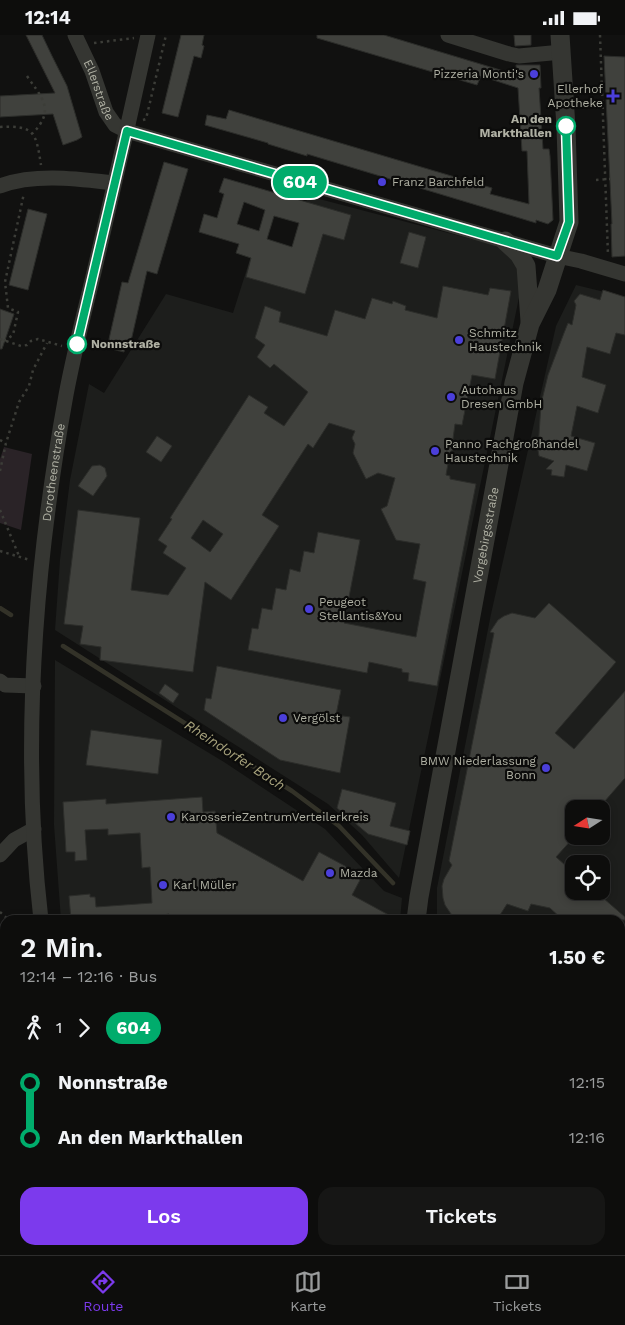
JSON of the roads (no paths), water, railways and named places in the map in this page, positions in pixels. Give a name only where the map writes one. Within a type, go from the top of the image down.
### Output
[{"type":"street","points":[[448,35],[509,55],[519,56],[561,43]]},
{"type":"street","name":"Dorotheenstraße","points":[[41,915],[34,829],[33,738],[34,686],[43,564],[58,446],[76,349],[148,36]]},
{"type":"street","name":"Ellerstraße","points":[[78,39],[106,112],[115,125],[127,131],[625,274]]},
{"type":"street","name":"Vorgebirgsstraße","points":[[417,915],[514,383],[530,324],[547,290],[569,222],[561,43]]},
{"type":"street","points":[[0,186],[26,179],[77,179],[114,183]]},
{"type":"street","points":[[505,241],[519,254],[526,266],[530,324]]},
{"type":"street","points":[[0,681],[5,685],[34,686]]},
{"type":"street","points":[[0,855],[14,840],[34,829]]},
{"type":"waterway","name":"Rheindorfer Bach","points":[[0,608],[11,615]]},
{"type":"waterway","name":"Rheindorfer Bach","points":[[63,646],[292,791],[339,826],[393,883]]},
{"type":"place","name":"Pizzeria Monti's","points":[[534,74]]},
{"type":"place","name":"Ellerhof Apotheke","points":[[613,96]]},
{"type":"place","name":"An den Markthallen","points":[[566,126]]},
{"type":"place","name":"Franz Barchfeld","points":[[382,182]]},
{"type":"place","name":"Schmitz Haustechnik","points":[[459,340]]},
{"type":"place","name":"Nonnstraße","points":[[77,344]]},
{"type":"place","name":"Autohaus Dresen GmbH","points":[[451,397]]},
{"type":"place","name":"Panno Fachgroßhandel Haustechnik","points":[[435,451]]},
{"type":"place","name":"Peugeot Stellantis&You","points":[[309,609]]},
{"type":"place","name":"Vergölst","points":[[283,718]]},
{"type":"place","name":"BMW Niederlassung Bonn","points":[[546,768]]},
{"type":"place","name":"KarosserieZentrumVerteilerkreis","points":[[171,817]]},
{"type":"place","name":"Mazda","points":[[330,873]]},
{"type":"place","name":"Karl Müller","points":[[163,885]]}]
